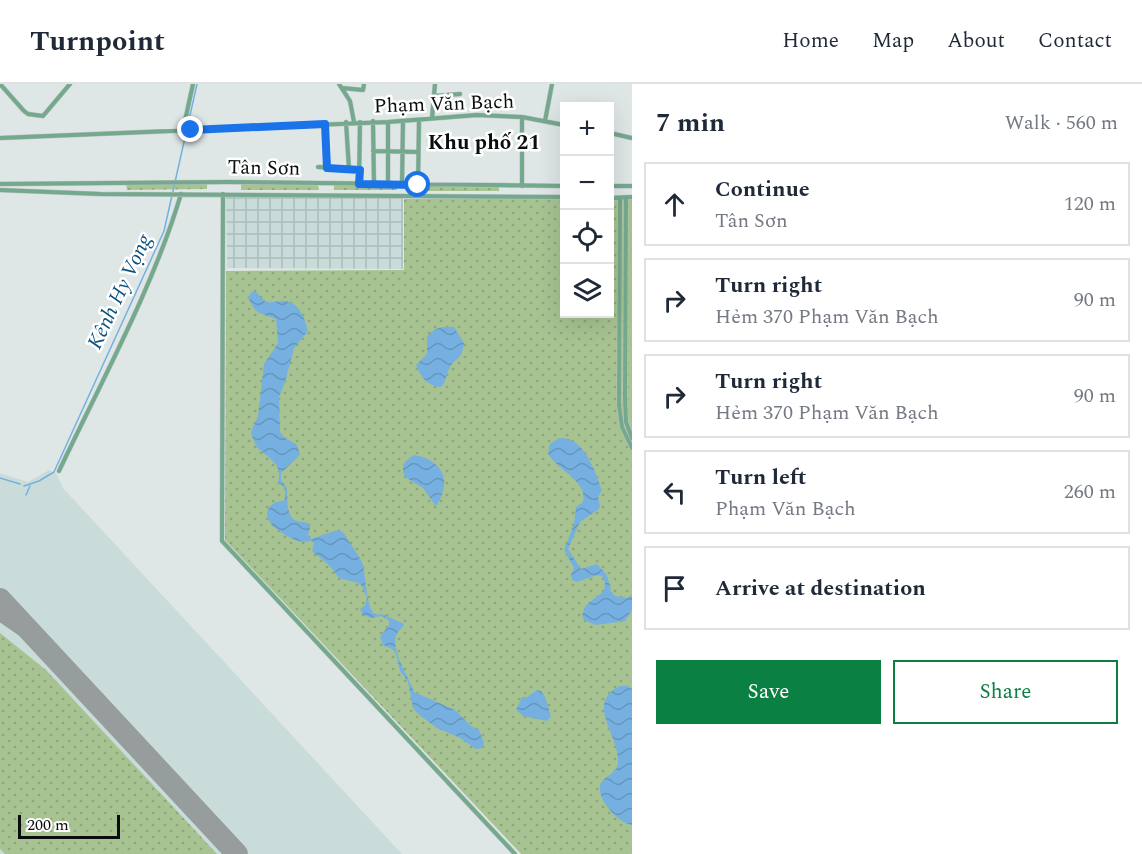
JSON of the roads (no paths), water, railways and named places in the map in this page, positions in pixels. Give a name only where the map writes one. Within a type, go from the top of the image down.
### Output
[{"type":"street","points":[[0,84],[28,114],[43,116],[70,84]]},
{"type":"street","points":[[183,130],[193,84]]},
{"type":"street","points":[[340,86],[363,90],[364,84]]},
{"type":"street","points":[[432,118],[435,84]]},
{"type":"street","points":[[544,121],[552,84]]},
{"type":"street","points":[[340,86],[350,101],[354,122]]},
{"type":"street","points":[[435,96],[460,94]]},
{"type":"street","name":"Phạm Văn Bạch","points":[[0,138],[388,122],[477,116],[522,117],[560,124]]},
{"type":"street","points":[[522,117],[522,186]]},
{"type":"street","points":[[418,185],[419,120]]},
{"type":"street","points":[[373,121],[374,185]]},
{"type":"street","points":[[402,185],[403,121]]},
{"type":"street","points":[[346,122],[349,169]]},
{"type":"street","points":[[359,184],[360,122]]},
{"type":"street","points":[[388,122],[388,185]]},
{"type":"street","points":[[325,124],[327,168]]},
{"type":"street","points":[[614,135],[632,138]]},
{"type":"street","points":[[373,152],[418,152]]},
{"type":"street","points":[[318,167],[360,170]]},
{"type":"street","points":[[124,194],[122,188],[125,182]]},
{"type":"street","name":"Tân Sơn","points":[[0,184],[20,187],[125,182],[560,186]]},
{"type":"street","points":[[112,183],[115,188],[112,194]]},
{"type":"street","points":[[214,183],[209,189],[214,194]]},
{"type":"street","points":[[233,194],[238,188],[234,183]]},
{"type":"street","points":[[316,194],[322,189],[319,184]]},
{"type":"street","points":[[332,194],[329,188],[333,185]]},
{"type":"street","points":[[396,185],[400,190],[396,195]]},
{"type":"street","points":[[409,195],[406,190],[410,185]]},
{"type":"street","points":[[499,185],[503,190],[499,195]]},
{"type":"street","points":[[512,186],[509,189],[512,195]]},
{"type":"street","points":[[614,186],[632,186]]},
{"type":"street","name":"Tân Sơn","points":[[0,190],[20,187]]},
{"type":"street","name":"Tân Sơn","points":[[29,187],[112,194],[560,196]]},
{"type":"street","points":[[59,471],[142,295],[172,226],[181,194]]},
{"type":"street","points":[[223,194],[222,541],[515,854]]},
{"type":"street","points":[[614,198],[632,197]]},
{"type":"street","points":[[620,198],[626,422],[632,438]]},
{"type":"street","points":[[623,282],[627,222],[626,198]]},
{"type":"street","points":[[621,222],[627,222]]},
{"type":"street","points":[[623,344],[619,398],[624,432],[632,448]]},
{"type":"street","points":[[619,398],[625,399]]},
{"type":"street","points":[[624,432],[629,430]]},
{"type":"water","points":[[252,292],[256,292],[266,302],[286,301],[295,305],[308,331],[294,348],[279,397],[280,432],[297,445],[300,455],[281,473],[281,480],[287,488],[288,506],[293,519],[308,523],[310,528],[308,535],[311,539],[337,530],[344,533],[363,565],[372,611],[375,615],[382,614],[404,624],[396,636],[396,649],[414,692],[455,710],[471,726],[479,730],[484,743],[482,748],[476,749],[460,738],[437,728],[418,714],[413,708],[408,682],[400,671],[396,654],[392,649],[383,645],[380,637],[389,625],[389,621],[382,616],[371,618],[363,615],[360,609],[365,605],[367,598],[362,586],[339,578],[329,565],[312,551],[314,543],[312,541],[298,541],[273,526],[269,520],[268,510],[274,503],[284,501],[285,488],[278,482],[277,467],[257,446],[251,432],[258,416],[264,364],[278,343],[276,319],[256,310],[248,297]]},
{"type":"water","points":[[442,327],[454,327],[464,343],[460,357],[451,365],[441,387],[425,380],[416,365],[427,354],[427,336]]},
{"type":"water","points":[[559,438],[568,439],[582,449],[592,465],[602,490],[598,497],[599,509],[580,522],[568,549],[581,569],[597,564],[607,575],[611,591],[615,596],[627,598],[632,595],[632,610],[625,621],[596,625],[584,620],[582,615],[586,605],[604,591],[605,583],[602,576],[597,575],[577,582],[572,580],[571,575],[574,568],[564,550],[574,524],[576,507],[583,502],[583,494],[576,481],[548,453],[550,444]]},
{"type":"water","points":[[414,455],[432,461],[442,472],[444,487],[437,505],[423,488],[405,477],[404,464]]},
{"type":"water","points":[[620,686],[632,689],[632,825],[621,820],[609,809],[600,789],[603,780],[614,772],[618,762],[604,711],[605,701],[610,693]]},
{"type":"water","points":[[537,690],[541,691],[545,697],[551,716],[547,721],[523,716],[516,710],[522,697],[527,697]]},
{"type":"waterway","name":"Kênh Hy Vọng","points":[[24,486],[39,481],[54,472],[164,231],[197,84]]},
{"type":"waterway","name":"Kênh Hy Vọng","points":[[0,478],[20,484]]},
{"type":"waterway","points":[[26,495],[30,486]]},
{"type":"district","name":"Khu phố 21","points":[[484,143]]}]
